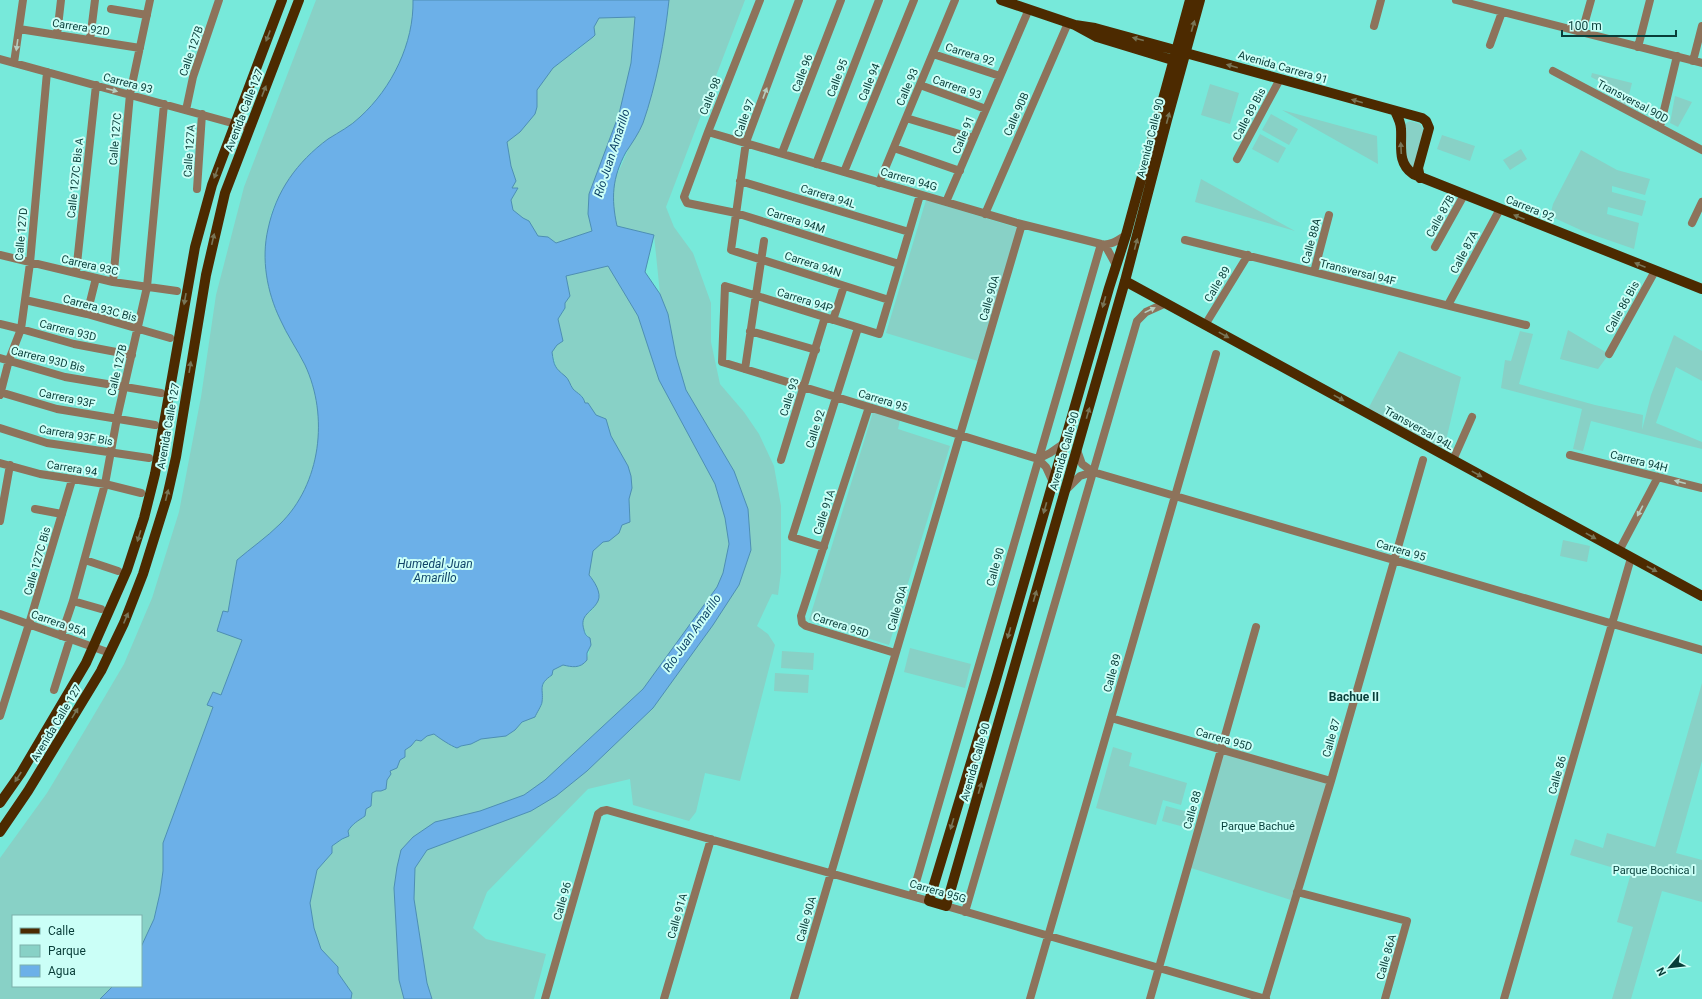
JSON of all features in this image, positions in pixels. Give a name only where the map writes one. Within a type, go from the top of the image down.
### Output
[{"type":"main road","name":"Avenida Calle 127","points":[[0,803],[21,773],[68,696],[94,647],[128,570],[144,518],[158,459],[195,247],[212,185],[234,123],[282,0]]},
{"type":"main road","name":"Avenida Calle 127","points":[[0,832],[44,766],[101,671],[143,574],[167,497],[176,457],[200,305],[211,248],[225,193],[299,0]]},
{"type":"main road","name":"Avenida Carrera 91","points":[[1001,0],[1072,24],[1095,28],[1185,52],[1422,118],[1428,125],[1428,130],[1418,165],[1420,178]]},
{"type":"main road","name":"Avenida Calle 90","points":[[929,901],[992,690],[1052,480],[1126,235],[1172,60],[1190,0]]},
{"type":"main road","name":"Avenida Calle 90","points":[[946,906],[1125,281],[1200,0]]},
{"type":"main road","name":"Avenida Carrera 91","points":[[1072,24],[1097,37],[1183,63]]},
{"type":"main road","points":[[1144,52],[1162,65],[1167,82]]},
{"type":"main road","name":"Carrera 92","points":[[1395,111],[1400,122],[1403,163],[1408,171],[1420,178],[1702,289]]},
{"type":"main road","points":[[1116,265],[1125,281]]},
{"type":"main road","name":"Transversal 94L","points":[[1125,281],[1702,596]]},
{"type":"main road","name":"Carrera 95G","points":[[929,901],[946,906]]},
{"type":"street","points":[[14,63],[23,0]]},
{"type":"street","points":[[57,35],[61,0]]},
{"type":"street","points":[[90,40],[95,0]]},
{"type":"street","name":"Calle 127C","points":[[113,282],[130,94],[150,0]]},
{"type":"street","name":"Calle 127B","points":[[186,110],[193,78],[219,0]]},
{"type":"street","name":"Calle 98","points":[[684,201],[684,197],[708,132],[760,0]]},
{"type":"street","name":"Calle 97","points":[[731,250],[746,142],[799,0]]},
{"type":"street","name":"Calle 96","points":[[782,154],[841,0]]},
{"type":"street","name":"Calle 95","points":[[816,164],[878,0]]},
{"type":"street","name":"Calle 94","points":[[844,172],[914,0]]},
{"type":"street","name":"Calle 93","points":[[879,183],[955,0]]},
{"type":"street","points":[[1374,26],[1381,0]]},
{"type":"street","points":[[1456,0],[1702,63]]},
{"type":"street","points":[[1489,9],[1492,0]]},
{"type":"street","points":[[1582,32],[1591,0]]},
{"type":"street","points":[[1638,47],[1650,0]]},
{"type":"street","points":[[111,9],[147,15]]},
{"type":"street","name":"Calle 91","points":[[946,202],[1028,10]]},
{"type":"street","points":[[1490,45],[1502,12]]},
{"type":"street","name":"Calle 90B","points":[[985,214],[1072,24]]},
{"type":"street","points":[[1693,61],[1702,26]]},
{"type":"street","name":"Carrera 92D","points":[[19,29],[140,48]]},
{"type":"street","name":"Carrera 92","points":[[933,54],[1000,76]]},
{"type":"street","points":[[1660,127],[1677,56]]},
{"type":"street","name":"Carrera 93","points":[[0,59],[250,128]]},
{"type":"street","name":"Transversal 90D","points":[[1553,71],[1702,150]]},
{"type":"street","name":"Calle 127D","points":[[0,393],[21,328],[30,263],[47,72]]},
{"type":"street","name":"Calle 89 Bis","points":[[1237,159],[1280,79]]},
{"type":"street","name":"Calle 127C Bis A","points":[[76,273],[96,85]]},
{"type":"street","name":"Carrera 93","points":[[920,85],[986,109]]},
{"type":"street","name":"Calle 127B","points":[[61,636],[85,560],[105,484],[117,418],[147,288],[164,104]]},
{"type":"street","name":"Calle 127A","points":[[197,189],[202,114]]},
{"type":"street","points":[[906,118],[973,138]]},
{"type":"street","name":"Carrera 94G","points":[[708,132],[985,214],[1103,244]]},
{"type":"street","points":[[894,148],[960,171]]},
{"type":"street","name":"Carrera 94L","points":[[740,181],[909,232]]},
{"type":"street","points":[[889,300],[920,195]]},
{"type":"street","name":"Calle 87B","points":[[1435,247],[1464,195]]},
{"type":"street","name":"Carrera 94M","points":[[684,201],[687,203],[736,213],[899,264]]},
{"type":"street","points":[[1692,223],[1702,202]]},
{"type":"street","name":"Calle 87A","points":[[1448,305],[1500,209]]},
{"type":"street","name":"Calle 88A","points":[[1314,272],[1329,215]]},
{"type":"street","name":"Calle 90A","points":[[794,999],[1022,224]]},
{"type":"street","points":[[1116,265],[1103,244],[1126,235]]},
{"type":"street","name":"Transversal 94F","points":[[1185,240],[1526,325]]},
{"type":"street","points":[[745,369],[764,241]]},
{"type":"street","name":"Calle 90","points":[[912,896],[1038,459],[1103,244]]},
{"type":"street","name":"Carrera 94N","points":[[731,250],[889,300]]},
{"type":"street","name":"Carrera 93C","points":[[0,255],[113,282],[147,288],[177,291]]},
{"type":"street","name":"Calle 89","points":[[1205,325],[1248,255]]},
{"type":"street","name":"Calle 86 Bis","points":[[1609,354],[1655,271]]},
{"type":"street","points":[[87,314],[96,278]]},
{"type":"street","name":"Carrera 94P","points":[[722,362],[725,286],[879,334],[889,300]]},
{"type":"street","name":"Calle 93","points":[[781,460],[816,350],[844,286]]},
{"type":"street","name":"Carrera 93C Bis","points":[[25,300],[87,314],[170,338]]},
{"type":"street","points":[[965,912],[1137,321],[1146,312],[1166,303]]},
{"type":"street","name":"Carrera 93D","points":[[0,324],[21,328],[74,344],[132,355]]},
{"type":"street","name":"Calle 92","points":[[824,547],[792,537],[858,328]]},
{"type":"street","points":[[750,331],[816,350]]},
{"type":"street","name":"Calle 89","points":[[1030,999],[1216,354]]},
{"type":"street","name":"Carrera 93D Bis","points":[[0,358],[65,377],[161,392]]},
{"type":"street","name":"Carrera 95","points":[[722,362],[1038,459]]},
{"type":"street","name":"Carrera 93F","points":[[0,393],[58,409],[155,424]]},
{"type":"street","name":"Calle 91A","points":[[802,623],[801,616],[870,407]]},
{"type":"street","points":[[1453,460],[1472,417]]},
{"type":"street","name":"Carrera 93F Bis","points":[[0,428],[47,443],[148,458]]},
{"type":"street","points":[[1052,480],[1046,467],[1038,459],[1063,444]]},
{"type":"street","points":[[1077,450],[1082,464],[1093,472]]},
{"type":"street","name":"Carrera 94H","points":[[1570,455],[1702,488]]},
{"type":"street","name":"Calle 87","points":[[1266,999],[1423,460]]},
{"type":"street","name":"Carrera 94","points":[[0,463],[40,474],[105,484],[141,493]]},
{"type":"street","points":[[0,521],[10,465]]},
{"type":"street","points":[[1065,491],[1070,484],[1080,476],[1093,472]]},
{"type":"street","name":"Carrera 95","points":[[1093,472],[1702,650]]},
{"type":"street","points":[[1619,551],[1658,476]]},
{"type":"street","name":"Calle 127C Bis","points":[[0,716],[72,480]]},
{"type":"street","points":[[35,509],[62,514]]},
{"type":"street","name":"Calle 86","points":[[1504,999],[1631,558]]},
{"type":"street","points":[[85,560],[118,571]]},
{"type":"street","points":[[73,601],[101,609]]},
{"type":"street","name":"Carrera 95A","points":[[0,614],[110,653]]},
{"type":"street","name":"Carrera 95D","points":[[802,623],[806,626],[896,654]]},
{"type":"street","name":"Calle 88","points":[[1150,999],[1256,627]]},
{"type":"street","points":[[54,690],[70,639]]},
{"type":"street","name":"Carrera 95D","points":[[1111,718],[1330,781]]},
{"type":"street","name":"Carrera 95G","points":[[602,811],[607,810],[929,901]]},
{"type":"street","name":"Calle 96","points":[[545,999],[598,814],[602,811]]},
{"type":"street","name":"Calle 91A","points":[[664,999],[711,839]]},
{"type":"street","name":"Calle 86A","points":[[1297,892],[1407,921],[1385,999]]},
{"type":"street","name":"Carrera 95G","points":[[946,906],[1266,999]]},
{"type":"green space","points":[[316,0],[413,0],[410,32],[405,48],[391,79],[382,93],[360,117],[319,146],[309,155],[292,176],[272,210],[266,241],[266,275],[275,309],[305,365],[312,385],[317,406],[317,449],[312,470],[305,489],[294,508],[275,529],[237,560],[228,612],[223,611],[242,640],[221,695],[208,705],[213,707],[163,843],[163,871],[160,893],[152,925],[142,945],[142,915],[12,915],[12,987],[112,987],[100,999],[0,999],[0,858],[47,793],[124,664],[152,598],[179,512],[201,397],[216,295],[244,187]]},
{"type":"green space","points":[[669,0],[745,0],[666,207],[674,227],[693,253],[711,303],[711,342],[720,384],[744,412],[759,434],[774,466],[781,506],[781,572],[778,595],[772,594],[757,626],[768,634],[775,645],[740,781],[705,773],[696,812],[689,821],[633,805],[630,779],[588,789],[487,892],[473,928],[486,939],[546,954],[534,999],[432,999],[427,983],[414,899],[415,868],[427,850],[531,811],[556,796],[653,708],[713,625],[739,585],[751,550],[748,509],[734,471],[686,390],[676,356],[668,314],[660,294],[654,235],[617,226],[613,207],[614,182],[651,97],[668,15]]},
{"type":"green space","points":[[635,17],[631,63],[619,114],[589,194],[588,214],[592,231],[556,243],[548,237],[538,236],[529,221],[513,210],[511,200],[518,189],[512,189],[512,186],[516,181],[511,166],[507,142],[520,132],[535,114],[537,107],[537,88],[553,68],[595,35],[594,27],[599,18]]},
{"type":"green space","points":[[1592,73],[1632,83],[1626,107],[1619,101],[1620,92],[1591,77]]},
{"type":"green space","points":[[1210,84],[1239,93],[1230,124],[1201,115]]},
{"type":"green space","points":[[1675,96],[1692,102],[1678,127],[1670,123]]},
{"type":"green space","points":[[1282,110],[1377,136],[1378,164]]},
{"type":"green space","points":[[1271,114],[1298,129],[1289,145],[1262,130]]},
{"type":"green space","points":[[1410,121],[1420,124],[1423,129],[1423,135],[1417,152],[1416,172],[1406,162],[1406,123]]},
{"type":"green space","points":[[1260,134],[1286,148],[1278,163],[1252,149]]},
{"type":"green space","points":[[1442,135],[1475,146],[1470,161],[1437,149]]},
{"type":"green space","points":[[1521,149],[1527,159],[1510,170],[1503,160]]},
{"type":"green space","points":[[1581,150],[1617,170],[1650,179],[1645,195],[1612,186],[1612,192],[1646,201],[1642,216],[1608,207],[1607,214],[1639,223],[1634,249],[1585,232],[1550,216],[1553,204]]},
{"type":"green space","points":[[1201,179],[1295,231],[1195,202]]},
{"type":"green space","points":[[926,200],[1018,228],[978,361],[886,333]]},
{"type":"green space","points":[[608,265],[638,316],[659,380],[715,484],[725,518],[729,544],[723,573],[717,587],[643,689],[545,780],[524,795],[480,811],[435,822],[402,850],[397,867],[394,888],[399,980],[404,999],[351,999],[352,993],[338,973],[338,967],[321,949],[314,928],[310,903],[317,870],[332,853],[332,846],[350,835],[348,832],[357,821],[365,816],[365,809],[371,806],[372,794],[376,790],[384,790],[390,771],[395,769],[400,760],[405,757],[405,750],[415,740],[417,739],[421,741],[427,736],[434,734],[455,748],[471,744],[481,739],[506,736],[528,719],[542,705],[543,685],[551,676],[553,670],[563,665],[579,667],[588,656],[591,643],[584,629],[583,620],[599,598],[597,587],[589,575],[593,551],[603,542],[611,539],[620,531],[622,525],[630,520],[629,496],[632,488],[631,476],[628,466],[611,436],[606,419],[596,415],[588,403],[585,403],[583,397],[574,390],[565,376],[557,370],[552,352],[557,345],[563,341],[558,319],[565,309],[565,303],[570,296],[566,276]]},
{"type":"green space","points":[[1568,330],[1609,354],[1598,369],[1560,359]]},
{"type":"green space","points":[[1520,331],[1533,334],[1519,384],[1595,405],[1643,415],[1642,430],[1651,395],[1674,335],[1702,351],[1702,381],[1676,367],[1656,423],[1702,442],[1702,449],[1591,421],[1583,451],[1573,449],[1582,409],[1501,388],[1505,360],[1511,361]]},
{"type":"green space","points":[[1399,351],[1461,377],[1444,449],[1368,409]]},
{"type":"green space","points":[[873,412],[900,420],[898,429],[950,446],[889,645],[809,620]]},
{"type":"green space","points":[[1563,540],[1590,546],[1587,562],[1560,556]]},
{"type":"green space","points":[[910,648],[971,664],[965,688],[904,672]]},
{"type":"green space","points":[[782,651],[814,653],[813,670],[781,668]]},
{"type":"green space","points":[[775,673],[809,675],[808,693],[774,691]]},
{"type":"green space","name":"Parque Bochica I","points":[[1702,683],[1702,761],[1676,853],[1702,860],[1702,902],[1662,891],[1631,999],[1612,999],[1633,927],[1617,922],[1631,873],[1570,855],[1575,839],[1603,848],[1607,833],[1655,847]]},
{"type":"green space","points":[[1113,747],[1132,753],[1129,766],[1187,783],[1181,805],[1163,800],[1156,825],[1096,808]]},
{"type":"green space","name":"Parque Bachué","points":[[1221,750],[1329,782],[1294,901],[1188,867]]},
{"type":"green space","points":[[1166,806],[1192,813],[1188,828],[1162,821]]},
{"type":"water","name":"Humedal Juan Amarillo","points":[[413,0],[669,0],[659,62],[648,109],[641,127],[621,161],[615,179],[615,216],[617,226],[654,235],[645,272],[660,294],[668,314],[676,356],[686,390],[734,471],[748,509],[751,550],[739,585],[713,625],[653,708],[587,771],[556,796],[531,811],[427,850],[415,868],[414,899],[427,983],[432,999],[404,999],[399,980],[394,888],[401,850],[413,837],[435,822],[480,811],[524,795],[545,780],[643,689],[717,587],[723,573],[729,544],[725,518],[715,484],[659,380],[638,316],[608,266],[566,276],[570,296],[558,319],[563,341],[557,345],[552,352],[554,364],[557,369],[568,379],[573,389],[582,396],[585,403],[588,403],[596,415],[606,419],[611,436],[628,466],[632,488],[629,499],[630,522],[622,525],[619,533],[609,541],[603,542],[593,551],[589,575],[597,587],[599,598],[583,620],[584,631],[590,638],[591,645],[587,653],[587,660],[579,666],[573,667],[563,665],[553,670],[552,675],[547,678],[542,687],[542,703],[535,717],[522,722],[515,730],[506,736],[481,739],[457,748],[434,734],[427,736],[421,741],[416,740],[405,750],[405,757],[400,760],[397,768],[390,771],[391,774],[387,780],[386,789],[372,793],[371,806],[366,809],[365,816],[350,828],[348,831],[349,836],[332,846],[332,853],[317,870],[310,903],[314,928],[321,949],[338,967],[338,973],[352,993],[351,999],[100,999],[112,987],[142,987],[142,945],[154,919],[160,893],[163,871],[163,843],[213,707],[207,705],[213,692],[221,695],[242,640],[217,631],[223,611],[228,612],[237,560],[275,529],[294,508],[305,489],[312,470],[317,449],[317,406],[312,385],[305,365],[275,309],[266,275],[266,240],[276,202],[289,178],[307,157],[328,139],[349,126],[372,105],[382,93],[399,64],[410,32]],"holes":[[[635,17],[631,63],[619,114],[589,194],[588,214],[592,231],[556,243],[548,237],[538,236],[529,221],[513,210],[511,200],[518,188],[512,188],[516,181],[511,166],[507,142],[520,132],[535,114],[537,107],[537,90],[553,68],[595,35],[594,27],[599,18]]]},
{"type":"district","name":"Bachue II","points":[[1354,697]]},
{"type":"water label","name":"Río Juan Amarillo","points":[[612,153]]},
{"type":"water label","name":"Río Juan Amarillo","points":[[692,633]]}]
